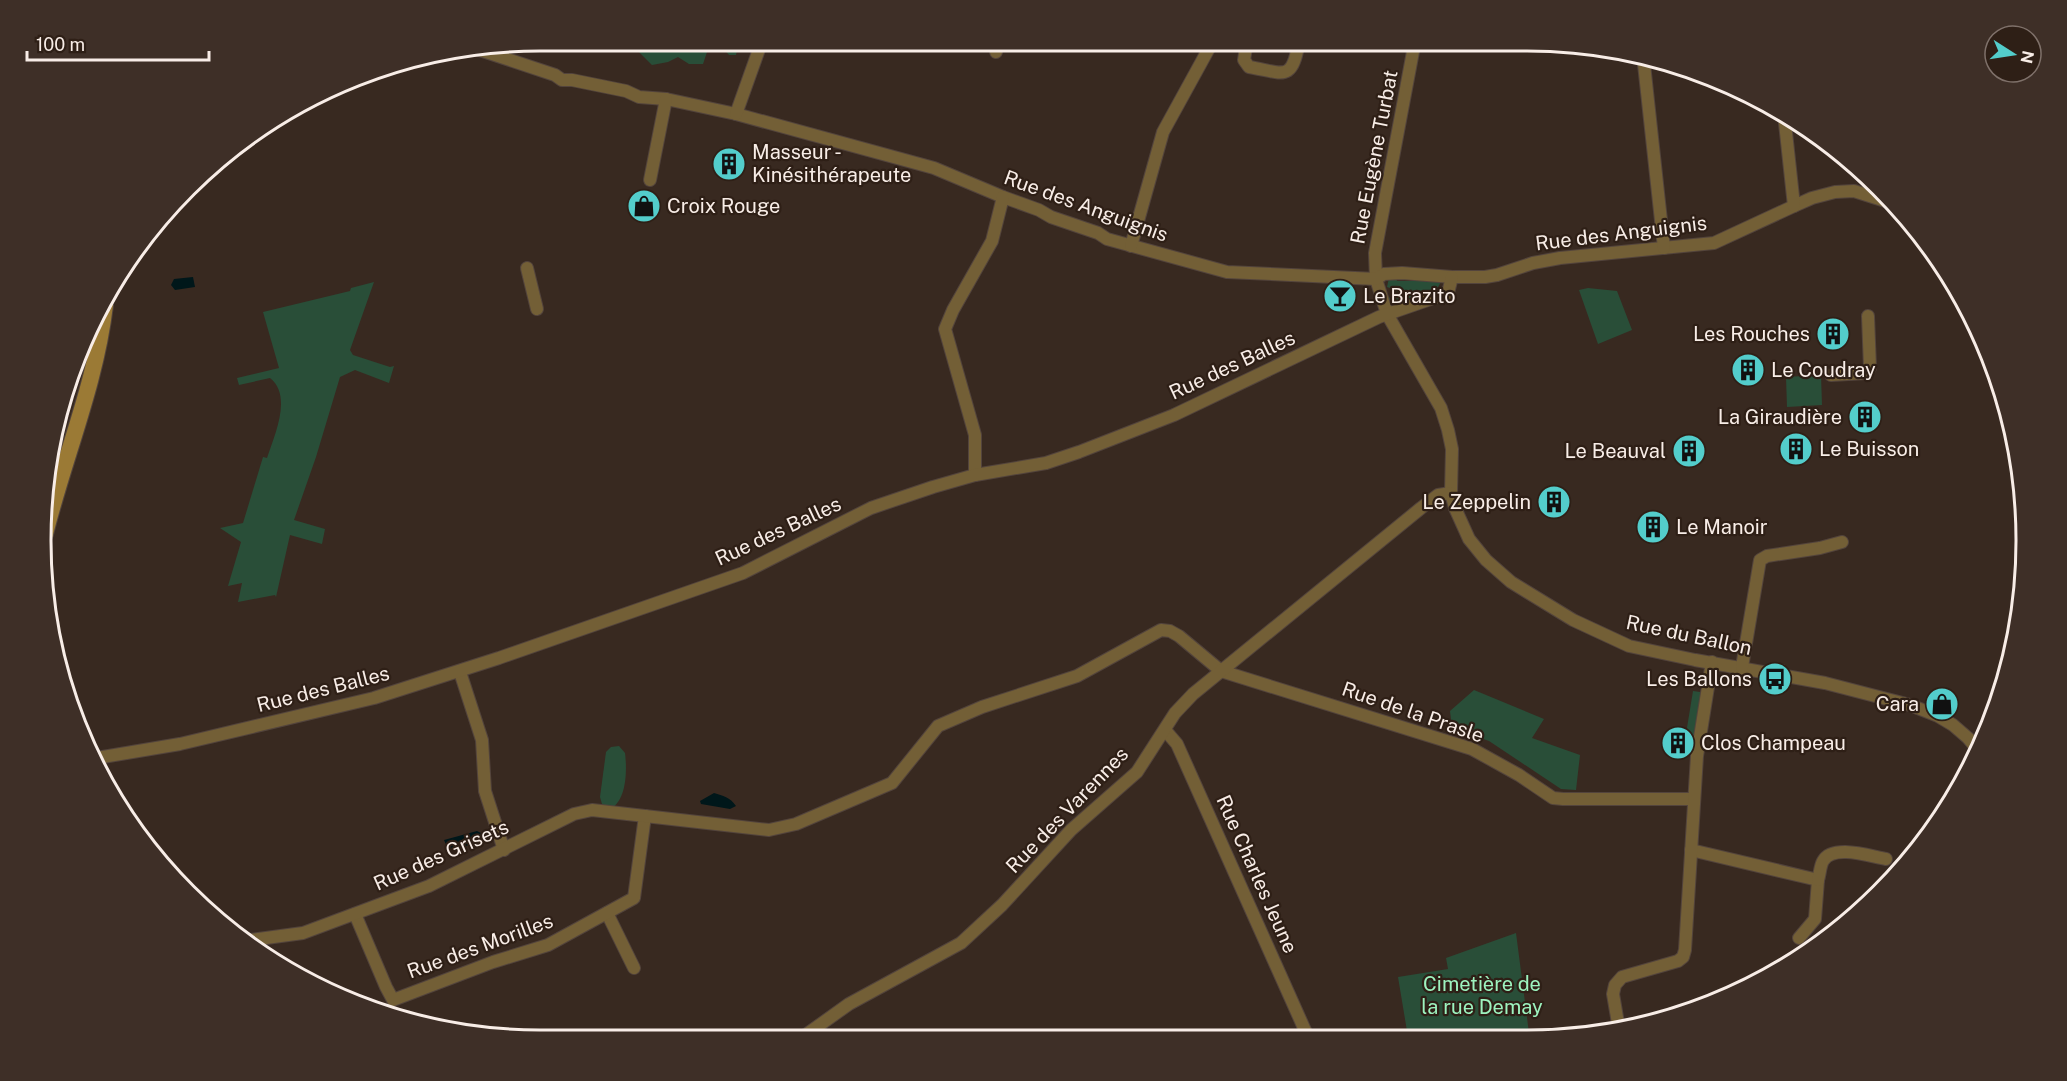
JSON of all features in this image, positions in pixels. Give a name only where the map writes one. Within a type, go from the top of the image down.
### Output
[{"type":"street","points":[[736,114],[758,51]]},
{"type":"street","points":[[1131,246],[1163,132],[1208,51]]},
{"type":"street","points":[[1245,51],[1244,60],[1249,67],[1283,73],[1293,68],[1297,51]]},
{"type":"street","name":"Rue Eugène Turbat","points":[[1376,279],[1375,253],[1413,51]]},
{"type":"street","name":"Rue des Anguignis","points":[[491,54],[555,75],[562,80],[572,80],[626,91],[639,97],[666,99],[736,114],[934,168],[1098,233],[1107,239],[1227,272],[1376,279],[1384,274],[1402,273],[1452,277],[1497,275],[1533,263],[1560,258],[1714,243],[1812,198],[1846,191],[1877,198]]},
{"type":"street","points":[[1644,66],[1664,248]]},
{"type":"street","points":[[650,180],[666,99]]},
{"type":"street","points":[[1785,125],[1794,206]]},
{"type":"street","points":[[975,475],[975,435],[945,329],[953,310],[992,241],[1003,197]]},
{"type":"street","points":[[527,268],[537,309]]},
{"type":"street","name":"Rue des Balles","points":[[101,757],[180,744],[374,698],[460,672],[743,573],[871,508],[933,486],[975,475],[1046,463],[1153,423],[1387,314],[1448,293],[1452,277]]},
{"type":"street","name":"Rue du Ballon","points":[[1376,279],[1387,314],[1441,408],[1452,448],[1451,493],[1455,508],[1469,539],[1486,560],[1510,582],[1573,620],[1629,646],[1825,682],[1910,705],[1938,716],[1953,725],[1972,743]]},
{"type":"street","points":[[1831,375],[1866,373],[1870,368],[1868,316]]},
{"type":"street","points":[[52,505],[101,339],[103,320]]},
{"type":"street","name":"Rue des Varennes","points":[[813,1030],[849,1004],[961,943],[1002,905],[1071,830],[1137,772],[1175,714],[1193,694],[1421,508],[1438,495],[1451,493]]},
{"type":"street","points":[[1742,667],[1760,560],[1767,556],[1820,548],[1842,542]]},
{"type":"street","name":"Rue des Grisets","points":[[257,939],[303,933],[429,886],[574,814],[592,810],[769,830],[796,824],[892,783],[938,726],[982,706],[1077,676],[1161,630],[1170,631],[1179,636],[1221,671]]},
{"type":"street","points":[[1619,1022],[1613,994],[1615,985],[1622,977],[1678,962],[1685,950],[1697,756],[1712,662]]},
{"type":"street","name":"Rue de la Prasle","points":[[1221,671],[1472,749],[1519,775],[1553,798],[1694,799]]},
{"type":"street","points":[[460,672],[482,740],[485,791],[504,850]]},
{"type":"street","name":"Rue Charles Jeune","points":[[1165,730],[1177,744],[1305,1030]]},
{"type":"street","name":"Rue des Morilles","points":[[355,914],[393,1000],[493,962],[548,945],[634,898],[645,816]]},
{"type":"street","points":[[1691,850],[1818,880]]},
{"type":"street","points":[[1798,938],[1815,920],[1818,880],[1822,863],[1828,855],[1838,852],[1886,858]]},
{"type":"street","points":[[607,913],[634,969]]},
{"type":"green space","points":[[638,51],[709,51],[703,64],[689,64],[678,57],[668,62],[652,65]]},
{"type":"green space","points":[[725,51],[737,51],[736,55],[729,55]]},
{"type":"green space","points":[[1396,277],[1397,281],[1441,282],[1438,287],[1396,303],[1389,300],[1390,288],[1387,287],[1389,278]]},
{"type":"green space","points":[[374,282],[350,350],[353,355],[390,367],[394,366],[389,383],[355,370],[340,377],[294,520],[325,529],[322,544],[290,535],[276,597],[275,595],[238,602],[242,583],[228,586],[241,542],[220,528],[243,523],[263,457],[267,458],[274,439],[281,405],[277,386],[270,378],[239,385],[237,378],[279,368],[263,312],[350,291],[351,288]]},
{"type":"green space","points":[[1588,288],[1617,291],[1632,330],[1598,344],[1579,290]]},
{"type":"green space","points":[[1821,375],[1822,405],[1787,407],[1786,377]]},
{"type":"green space","points":[[1474,690],[1544,719],[1532,738],[1580,755],[1576,790],[1561,789],[1489,741],[1452,728],[1450,711]]},
{"type":"green space","points":[[1693,691],[1700,692],[1701,695],[1693,742],[1685,740]]},
{"type":"green space","points":[[619,746],[625,753],[625,783],[621,797],[612,808],[602,804],[600,797],[606,752],[611,747]]},
{"type":"green space","name":"Cimetière de la rue Demay","points":[[1516,933],[1529,1030],[1407,1030],[1398,977],[1448,969],[1446,958]]},
{"type":"water","points":[[193,277],[195,287],[175,290],[171,285],[174,279]]},
{"type":"water","points":[[714,793],[729,799],[736,806],[730,809],[701,804],[700,801]]},
{"type":"water","points":[[477,831],[483,834],[480,840],[454,851],[447,847],[444,840]]},
{"type":"place","name":"Masseur - Kinésithérapeute","points":[[729,164]]},
{"type":"place","name":"Croix Rouge","points":[[644,206]]},
{"type":"place","name":"Le Brazito","points":[[1340,296]]},
{"type":"place","name":"Les Rouches","points":[[1833,334]]},
{"type":"place","name":"Le Coudray","points":[[1748,370]]},
{"type":"place","name":"La Giraudière","points":[[1865,417]]},
{"type":"place","name":"Le Buisson","points":[[1796,449]]},
{"type":"place","name":"Le Beauval","points":[[1689,451]]},
{"type":"place","name":"Le Zeppelin","points":[[1554,502]]},
{"type":"place","name":"Le Manoir","points":[[1653,527]]},
{"type":"place","name":"Les Ballons","points":[[1775,679]]},
{"type":"place","name":"Cara","points":[[1942,704]]},
{"type":"place","name":"Clos Champeau","points":[[1678,743]]}]
